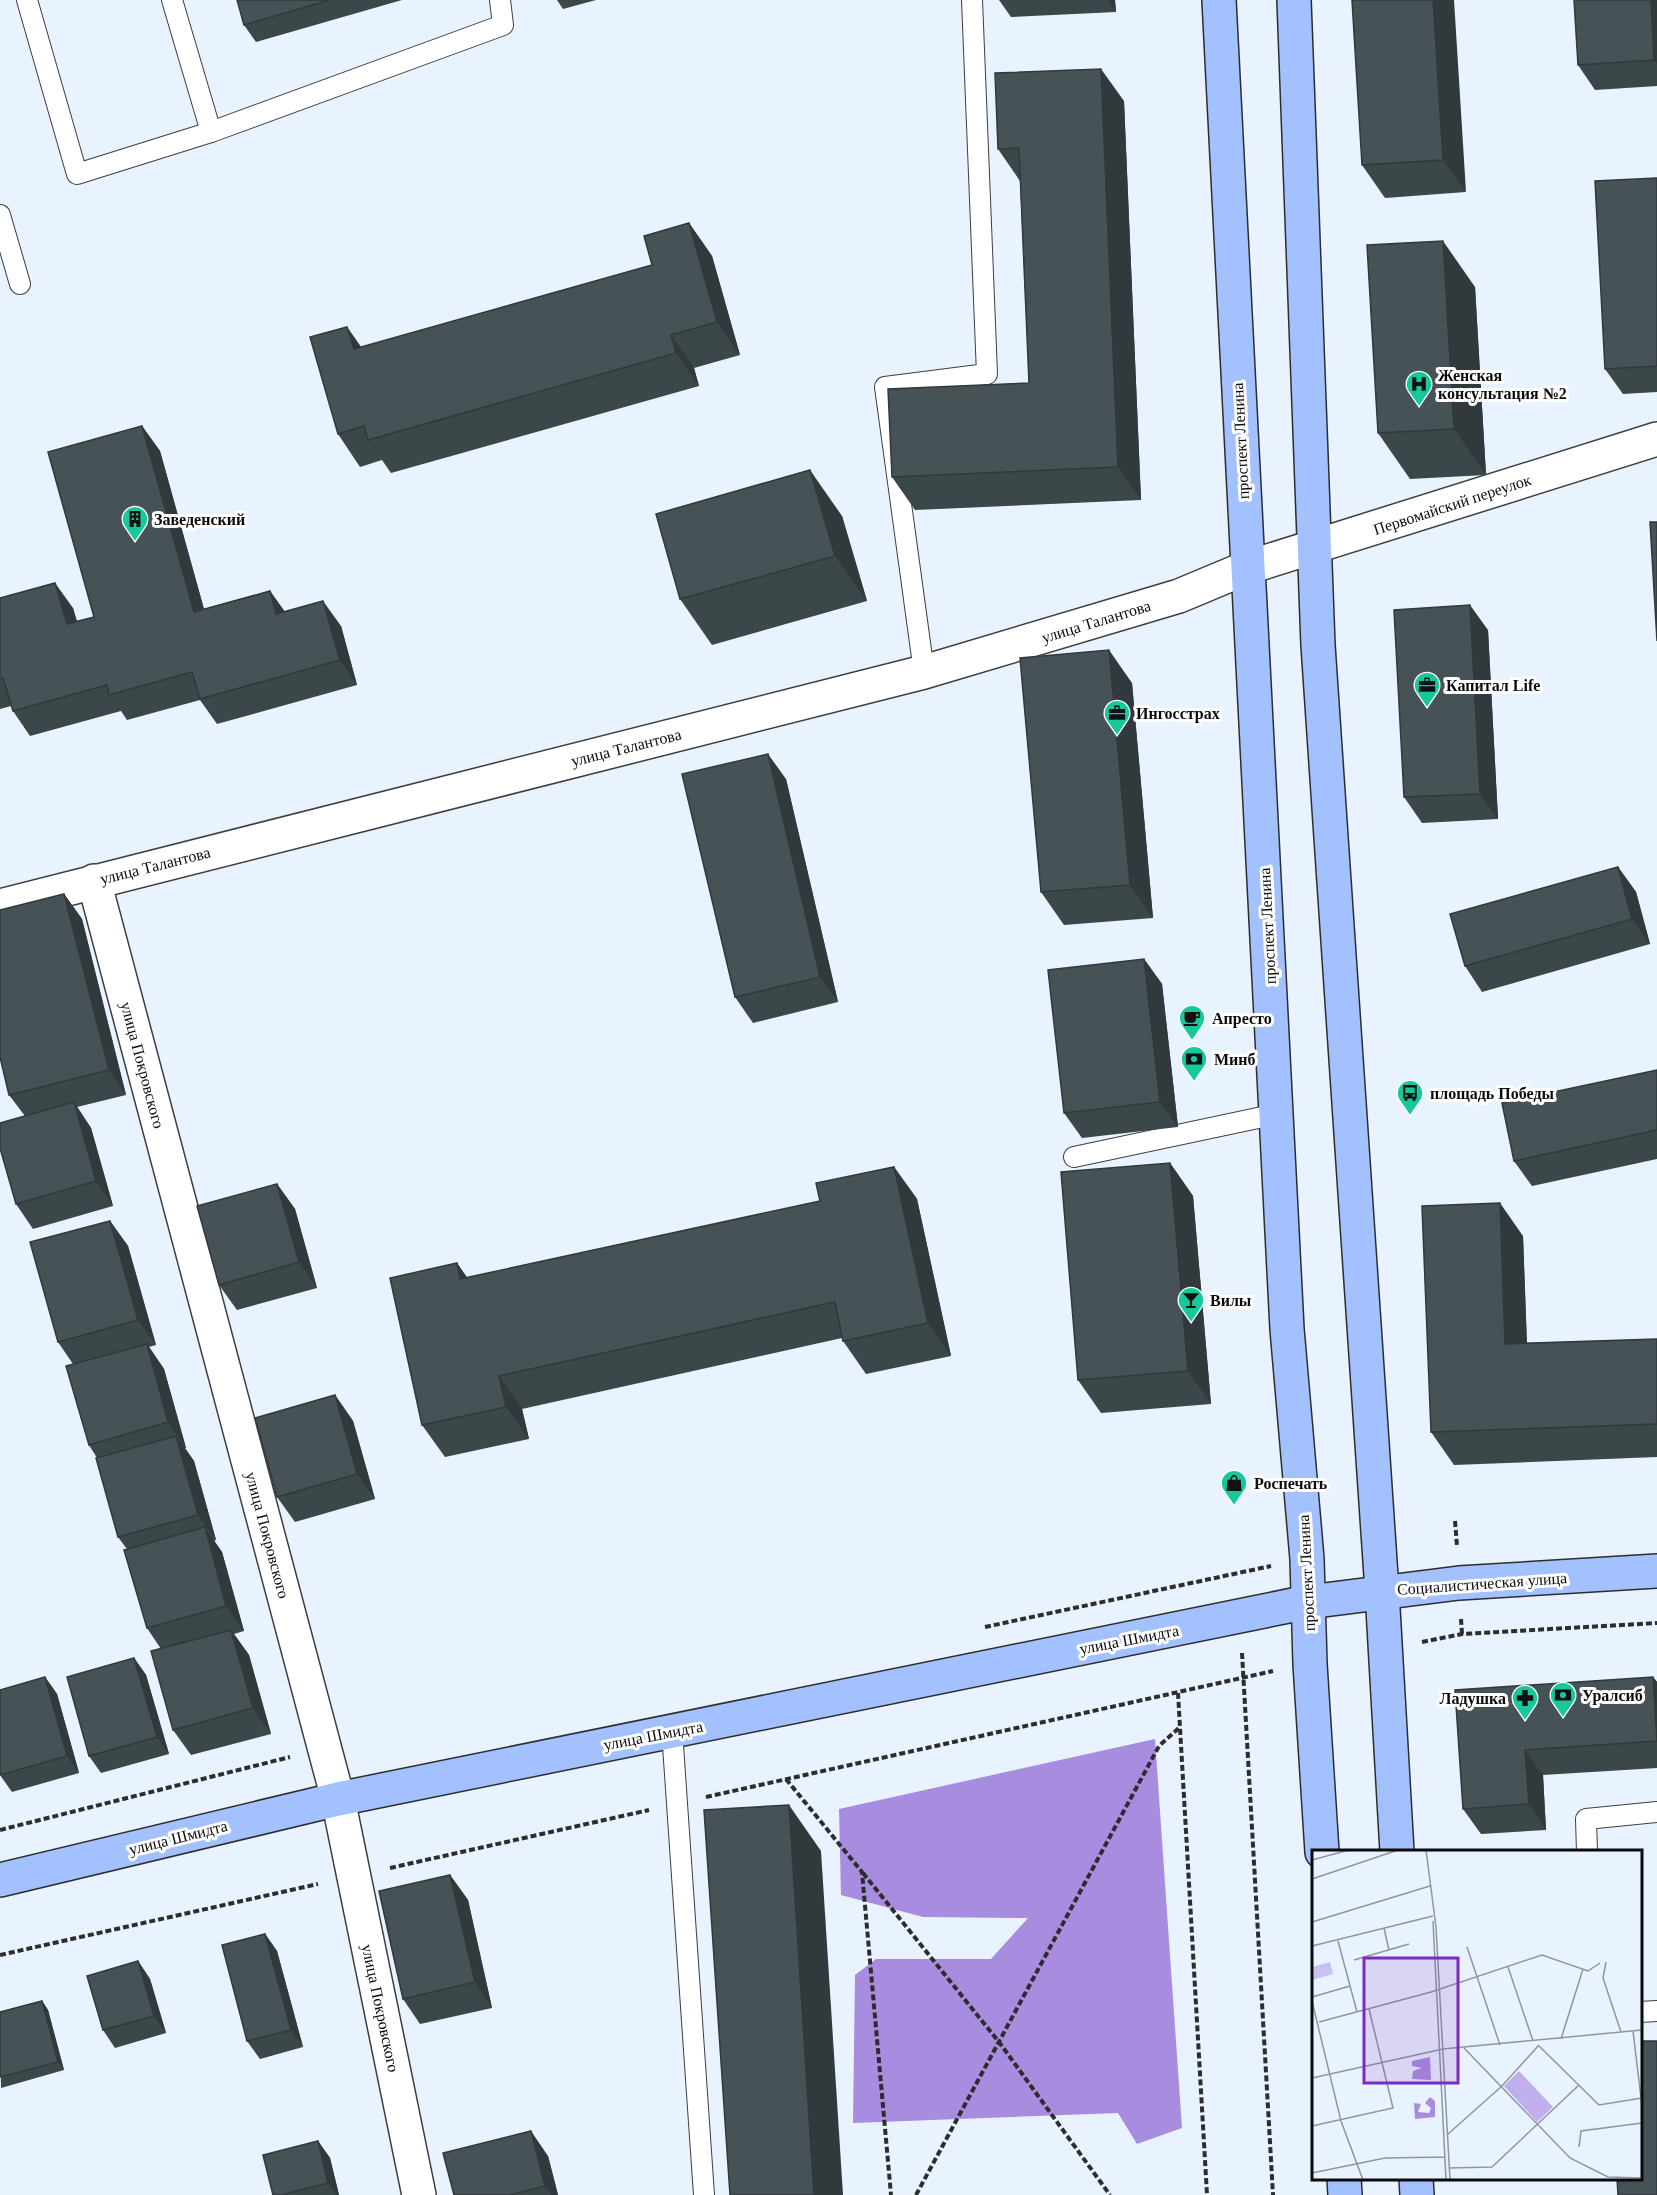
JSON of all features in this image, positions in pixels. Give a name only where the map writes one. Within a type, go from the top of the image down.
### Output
[{"type":"main road","name":"проспект Ленина","points":[[1219,0],[1246,568],[1287,1329],[1307,1559],[1322,1850]]},
{"type":"main road","points":[[1294,0],[1318,645],[1382,1591],[1397,1850]]},
{"type":"main road","name":"Социалистическая улица","points":[[1308,1602],[1382,1591],[1657,1571]]},
{"type":"main road","name":"улица Шмидта","points":[[0,1880],[338,1799],[1308,1602]]},
{"type":"main road","points":[[1344,2180],[1345,2195]]},
{"type":"main road","points":[[1416,2180],[1417,2195]]},
{"type":"street","name":"Первомайский переулок","points":[[1246,568],[1657,439]]},
{"type":"street","name":"улица Талантова","points":[[0,906],[924,672],[1179,596],[1246,568]]},
{"type":"street","name":"улица Покровского","points":[[94,881],[338,1799],[419,2195]]},
{"type":"lane","points":[[27,0],[76,174],[211,132],[503,25],[500,0]]},
{"type":"lane","points":[[172,0],[211,132]]},
{"type":"lane","points":[[924,672],[885,387],[987,374],[972,0]]},
{"type":"lane","points":[[0,215],[20,284]]},
{"type":"lane","points":[[1074,1157],[1277,1114]]},
{"type":"lane","points":[[672,1731],[704,2195]]},
{"type":"lane","points":[[1587,1850],[1586,1819],[1657,1812]]},
{"type":"lane","points":[[1642,2012],[1657,2011]]},
{"type":"path","points":[[981,1628],[1307,1559]]},
{"type":"path","points":[[1240,1616],[1273,2195]]},
{"type":"path","points":[[1462,1634],[1657,1623]]},
{"type":"path","points":[[0,1955],[1244,1677]]},
{"type":"path","points":[[1178,1692],[1207,2195]]},
{"type":"path","points":[[916,2195],[1159,1746],[1180,1727]]},
{"type":"path","points":[[0,1830],[300,1754],[329,1766]]},
{"type":"path","points":[[786,1779],[999,2042],[1110,2195]]},
{"type":"path","points":[[862,1872],[891,2195]]},
{"type":"shaded area","points":[[1155,1739],[1182,2128],[1137,2144],[1118,2113],[853,2123],[855,1975],[876,1959],[991,1959],[1028,1918],[923,1917],[841,1895],[839,1809]]},
{"type":"building","points":[[237,0],[330,0],[244,25]]},
{"type":"building","points":[[1352,0],[1433,0],[1443,160],[1362,165]]},
{"type":"building","points":[[1574,0],[1651,0],[1654,60],[1578,65]]},
{"type":"building","points":[[1101,69],[1118,467],[892,477],[888,389],[1029,383],[1019,148],[998,149],[995,73]]},
{"type":"building","points":[[1657,178],[1657,366],[1605,369],[1595,181]]},
{"type":"building","points":[[689,223],[717,322],[671,335],[676,353],[368,440],[364,426],[338,434],[310,337],[347,327],[354,349],[652,265],[644,236]]},
{"type":"building","points":[[1443,241],[1454,429],[1378,433],[1367,245]]},
{"type":"building","name":"Заведенский","points":[[142,426],[194,612],[270,591],[276,614],[323,601],[340,660],[200,699],[192,672],[109,695],[107,685],[13,711],[3,678],[0,679],[0,598],[55,583],[67,624],[94,617],[48,452]]},
{"type":"building","points":[[810,470],[835,556],[680,599],[656,514]]},
{"type":"building","points":[[1650,522],[1657,522],[1657,641]]},
{"type":"building","points":[[1470,605],[1480,794],[1404,797],[1394,610]]},
{"type":"building","points":[[1109,650],[1130,885],[1041,892],[1020,658]]},
{"type":"building","points":[[768,754],[820,977],[735,997],[682,774]]},
{"type":"building","points":[[1618,867],[1632,919],[1465,966],[1450,914]]},
{"type":"building","points":[[64,894],[109,1070],[9,1095],[0,1057],[0,910]]},
{"type":"building","points":[[1144,959],[1160,1102],[1064,1113],[1048,970]]},
{"type":"building","points":[[1657,1070],[1657,1130],[1514,1161],[1502,1103]]},
{"type":"building","points":[[74,1102],[96,1181],[16,1204],[0,1148],[0,1123]]},
{"type":"building","points":[[1170,1163],[1188,1371],[1078,1380],[1061,1172]]},
{"type":"building","points":[[894,1167],[928,1323],[843,1341],[835,1302],[499,1376],[506,1407],[422,1425],[390,1278],[457,1263],[460,1279],[820,1201],[816,1183]]},
{"type":"building","points":[[277,1184],[299,1262],[219,1285],[197,1206]]},
{"type":"building","points":[[1500,1203],[1505,1344],[1657,1339],[1657,1424],[1431,1432],[1422,1206]]},
{"type":"building","points":[[110,1221],[138,1320],[58,1342],[30,1242]]},
{"type":"building","points":[[147,1344],[168,1422],[89,1445],[66,1366]]},
{"type":"building","points":[[335,1395],[357,1474],[277,1497],[255,1418]]},
{"type":"building","points":[[176,1436],[198,1515],[118,1537],[96,1458]]},
{"type":"building","points":[[205,1527],[226,1606],[147,1628],[124,1550]]},
{"type":"building","points":[[231,1630],[253,1708],[173,1730],[151,1651]]},
{"type":"building","points":[[134,1658],[157,1737],[89,1756],[67,1677]]},
{"type":"building","points":[[45,1677],[67,1756],[0,1775],[0,1690]]},
{"type":"building","points":[[1653,1677],[1657,1741],[1525,1750],[1529,1804],[1463,1809],[1455,1690]]},
{"type":"building","points":[[789,1805],[814,2195],[730,2195],[704,1810]]},
{"type":"building","points":[[450,1875],[475,1982],[403,1999],[379,1891]]},
{"type":"building","points":[[265,1934],[291,2030],[247,2041],[222,1945]]},
{"type":"building","points":[[138,1961],[154,2016],[103,2030],[87,1976]]},
{"type":"building","points":[[42,2001],[58,2062],[0,2077],[0,2012]]},
{"type":"building","points":[[1642,2041],[1657,2041],[1657,2195],[1618,2195],[1617,2180],[1642,2180]]},
{"type":"building","points":[[531,2131],[545,2186],[510,2195],[454,2195],[443,2153]]},
{"type":"building","points":[[318,2141],[328,2183],[273,2195],[263,2155]]},
{"type":"place","name":"Женская консультация №2","points":[[1419,407]]},
{"type":"place","name":"Заведенский","points":[[135,542]]},
{"type":"place","name":"Капитал Life","points":[[1427,708]]},
{"type":"place","name":"Ингосстрах","points":[[1117,736]]},
{"type":"place","name":"Апресто","points":[[1192,1041]]},
{"type":"place","name":"Минб","points":[[1194,1082]]},
{"type":"place","name":"площадь Победы","points":[[1410,1116]]},
{"type":"place","name":"Вилы","points":[[1191,1323]]},
{"type":"place","name":"Роспечать","points":[[1234,1506]]},
{"type":"place","name":"Уралсиб","points":[[1563,1718]]},
{"type":"place","name":"Ладушка","points":[[1525,1721]]}]
